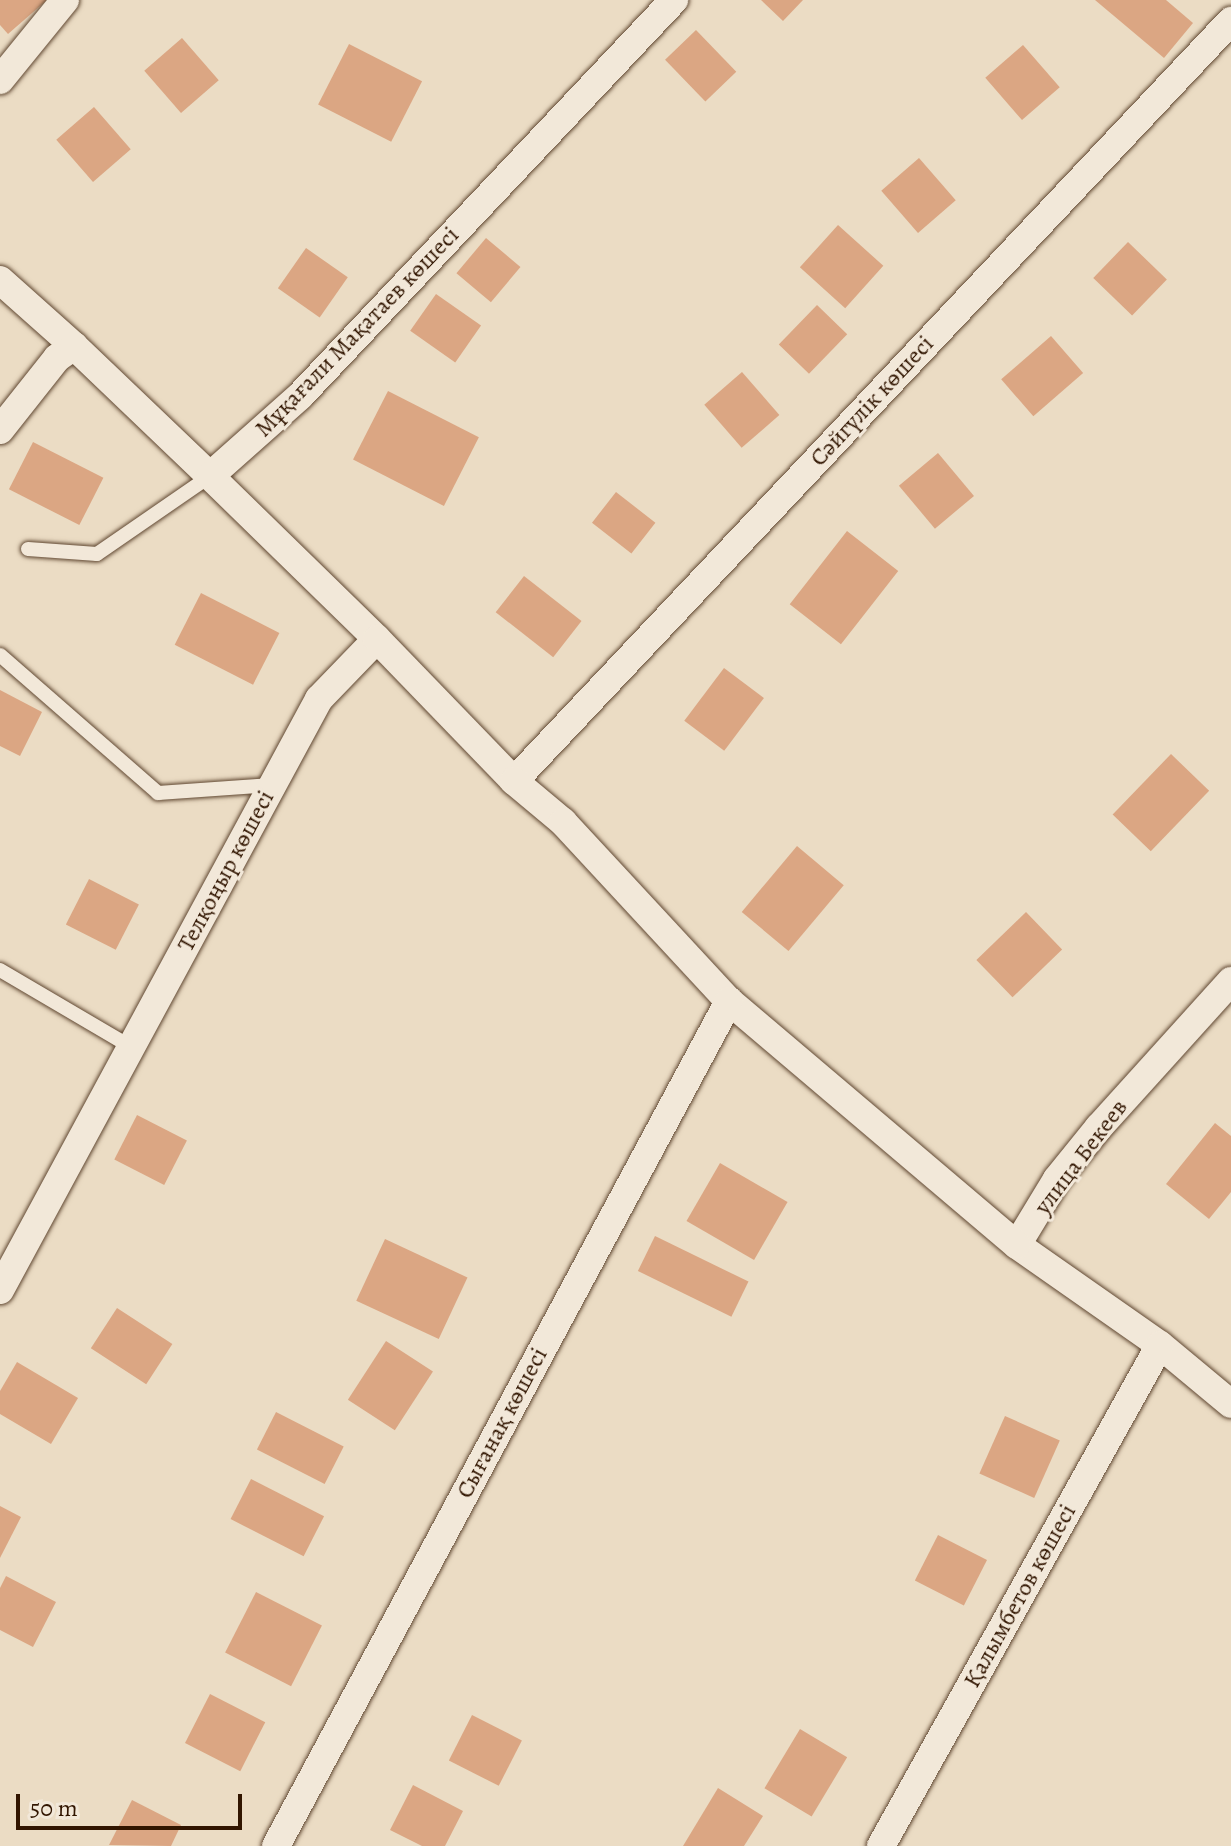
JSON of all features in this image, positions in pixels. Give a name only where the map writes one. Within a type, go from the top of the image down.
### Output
[{"type":"street","points":[[0,80],[65,0]]},
{"type":"street","name":"Мұқағали Мақатаев көшесі","points":[[210,476],[300,396],[674,0]]},
{"type":"street","name":"Сәйгүлік көшесі","points":[[514,781],[1231,21]]},
{"type":"street","points":[[0,280],[210,476],[377,639],[514,781],[563,822],[729,1001],[1017,1245],[1160,1345],[1231,1404]]},
{"type":"street","points":[[0,430],[57,358],[74,346]]},
{"type":"street","name":"Телқоңыр көшесі","points":[[0,1290],[319,699],[377,639]]},
{"type":"street","name":"улица Бекеев","points":[[1017,1245],[1057,1179],[1099,1127],[1231,981]]},
{"type":"street","name":"Сығанақ көшесі","points":[[276,1846],[729,1001]]},
{"type":"street","name":"Қалымбетов көшесі","points":[[881,1846],[1160,1345]]},
{"type":"lane","points":[[28,549],[97,554],[210,476]]},
{"type":"lane","points":[[0,655],[158,793],[273,785]]},
{"type":"lane","points":[[0,970],[131,1047]]},
{"type":"building","points":[[0,0],[47,0],[8,34],[0,25]]},
{"type":"building","points":[[761,0],[803,0],[783,21]]},
{"type":"building","points":[[1095,0],[1166,0],[1193,23],[1164,58]]},
{"type":"building","points":[[696,30],[736,72],[705,102],[665,60]]},
{"type":"building","points":[[182,38],[219,80],[181,113],[144,71]]},
{"type":"building","points":[[349,44],[422,81],[391,142],[318,105]]},
{"type":"building","points":[[1023,45],[1060,87],[1022,120],[985,78]]},
{"type":"building","points":[[94,107],[131,149],[93,182],[56,140]]},
{"type":"building","points":[[919,158],[956,200],[918,233],[881,191]]},
{"type":"building","points":[[838,225],[883,266],[845,308],[800,267]]},
{"type":"building","points":[[486,238],[520,267],[491,302],[456,273]]},
{"type":"building","points":[[1128,242],[1167,280],[1132,315],[1093,278]]},
{"type":"building","points":[[306,248],[348,277],[320,317],[278,288]]},
{"type":"building","points":[[436,294],[481,326],[455,362],[410,331]]},
{"type":"building","points":[[817,305],[847,334],[809,374],[779,345]]},
{"type":"building","points":[[1051,336],[1083,373],[1033,416],[1001,379]]},
{"type":"building","points":[[742,372],[779,415],[742,448],[704,405]]},
{"type":"building","points":[[388,391],[479,437],[444,506],[353,460]]},
{"type":"building","points":[[33,442],[103,478],[79,525],[9,489]]},
{"type":"building","points":[[938,453],[974,496],[935,529],[899,486]]},
{"type":"building","points":[[616,492],[655,523],[631,554],[592,523]]},
{"type":"building","points":[[847,531],[898,571],[841,644],[790,604]]},
{"type":"building","points":[[524,576],[582,621],[553,657],[496,612]]},
{"type":"building","points":[[201,593],[279,633],[253,685],[175,645]]},
{"type":"building","points":[[724,668],[764,698],[724,751],[684,721]]},
{"type":"building","points":[[0,690],[42,712],[20,756],[0,746]]},
{"type":"building","points":[[1171,754],[1209,791],[1151,851],[1113,814]]},
{"type":"building","points":[[797,846],[844,885],[788,951],[742,912]]},
{"type":"building","points":[[89,879],[139,904],[116,950],[66,924]]},
{"type":"building","points":[[1026,912],[1062,949],[1012,997],[976,960]]},
{"type":"building","points":[[137,1115],[187,1140],[164,1185],[114,1160]]},
{"type":"building","points":[[1215,1123],[1231,1136],[1231,1192],[1209,1219],[1166,1184]]},
{"type":"building","points":[[720,1163],[788,1202],[754,1260],[686,1221]]},
{"type":"building","points":[[655,1236],[748,1282],[731,1317],[638,1271]]},
{"type":"building","points":[[385,1239],[467,1277],[439,1339],[356,1301]]},
{"type":"building","points":[[117,1308],[172,1344],[146,1384],[91,1348]]},
{"type":"building","points":[[386,1341],[433,1371],[395,1430],[348,1400]]},
{"type":"building","points":[[17,1362],[78,1398],[51,1444],[0,1414],[0,1391]]},
{"type":"building","points":[[276,1412],[344,1447],[325,1484],[257,1449]]},
{"type":"building","points":[[1005,1416],[1060,1440],[1034,1498],[979,1474]]},
{"type":"building","points":[[251,1479],[324,1516],[304,1556],[231,1519]]},
{"type":"building","points":[[0,1506],[21,1517],[0,1558]]},
{"type":"building","points":[[938,1535],[987,1560],[964,1605],[915,1580]]},
{"type":"building","points":[[6,1576],[56,1602],[33,1647],[0,1630],[0,1588]]},
{"type":"building","points":[[256,1592],[322,1626],[291,1686],[225,1653]]},
{"type":"building","points":[[210,1694],[265,1722],[240,1771],[185,1743]]},
{"type":"building","points":[[472,1715],[522,1740],[499,1786],[449,1760]]},
{"type":"building","points":[[800,1729],[847,1757],[812,1816],[764,1788]]},
{"type":"building","points":[[413,1785],[463,1811],[445,1846],[422,1846],[390,1830]]},
{"type":"building","points":[[718,1788],[763,1816],[744,1846],[683,1846]]},
{"type":"building","points":[[132,1800],[181,1825],[171,1846],[109,1845]]}]
